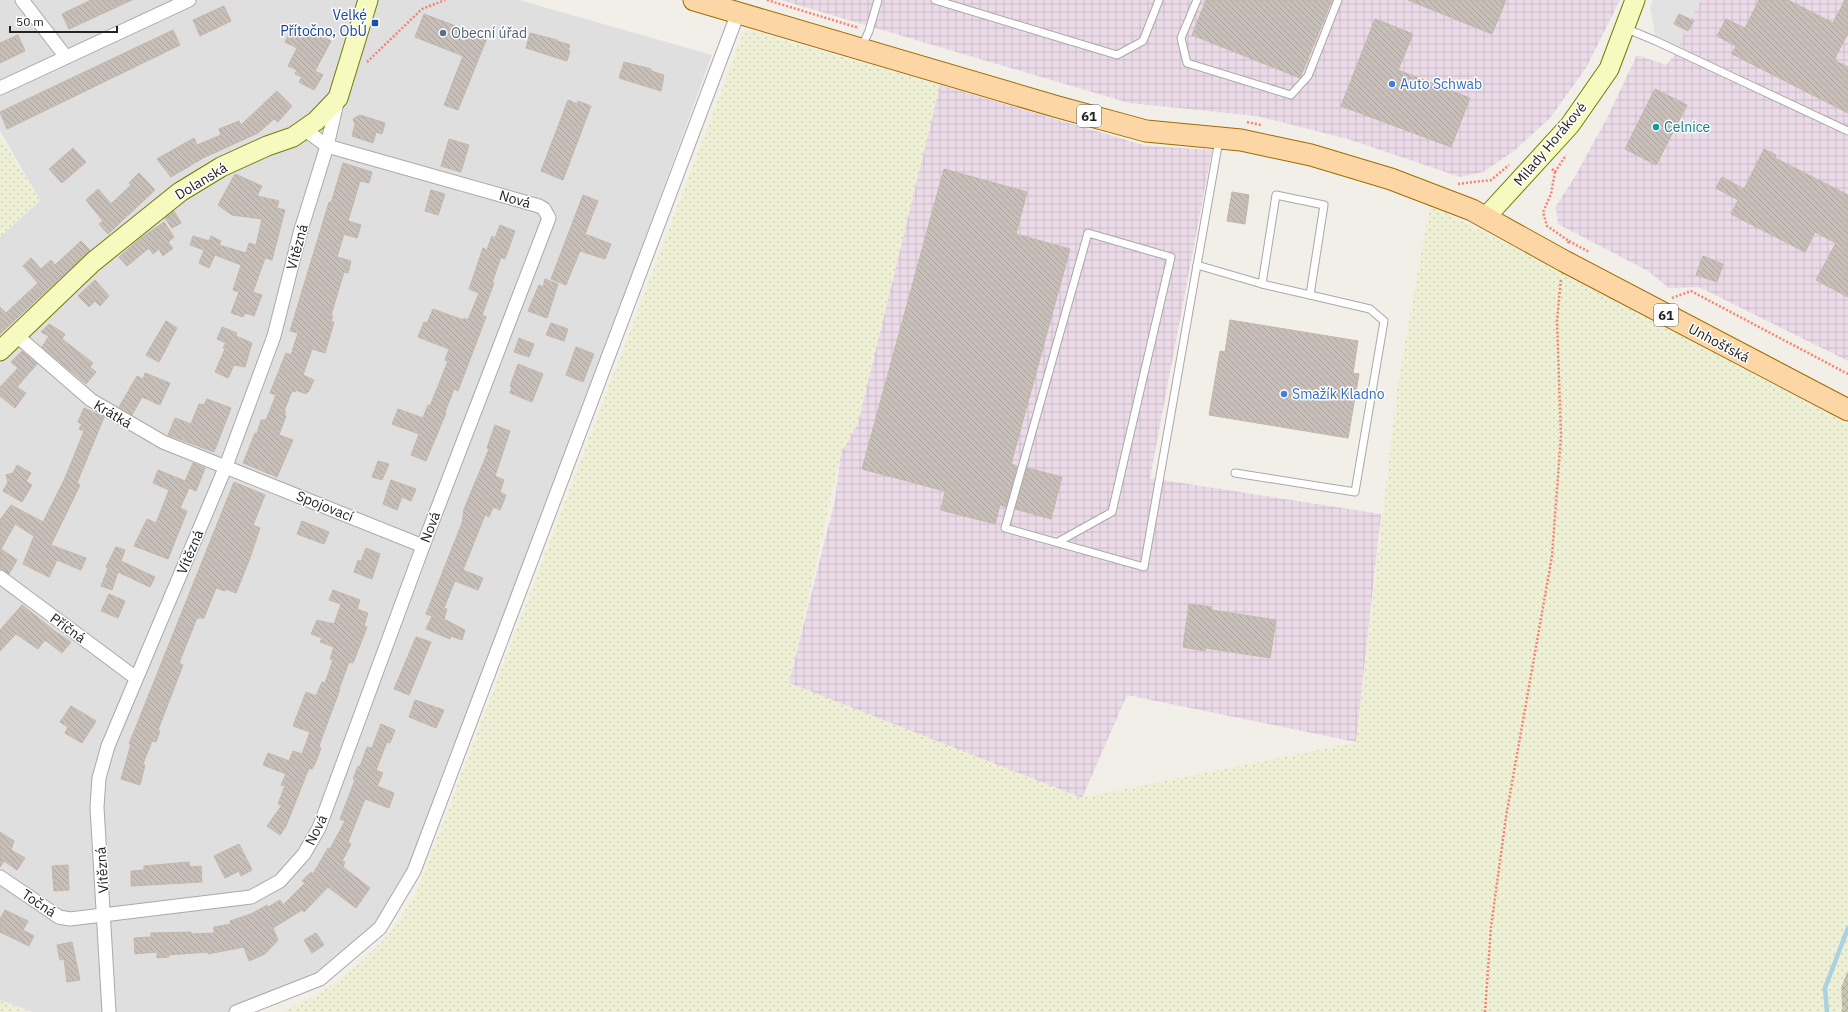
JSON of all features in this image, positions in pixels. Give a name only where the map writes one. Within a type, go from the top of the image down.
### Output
[{"type":"main road","name":"61","points":[[694,0],[738,13],[865,40],[1058,107],[1146,131],[1242,140],[1311,155],[1384,176],[1472,210],[1485,218]]},
{"type":"main road","name":"Unhošťská","points":[[1485,218],[1848,410]]},
{"type":"street","points":[[22,0],[66,57]]},
{"type":"street","points":[[0,88],[189,0]]},
{"type":"street","name":"Dolanská","points":[[0,351],[93,262],[180,192],[222,167],[267,146],[293,136],[316,121],[338,98],[368,0]]},
{"type":"street","name":"Milady Horákové","points":[[1485,218],[1570,125],[1609,69],[1635,0]]},
{"type":"street","points":[[236,1012],[320,979],[380,928],[414,871],[738,13]]},
{"type":"street","name":"Vítězná","points":[[109,1012],[97,807],[99,778],[108,746],[226,466],[274,336],[300,233],[327,146],[338,98]]},
{"type":"street","points":[[304,129],[327,146]]},
{"type":"street","name":"Nová","points":[[104,915],[251,897],[280,881],[299,859],[319,828],[423,546],[549,218],[544,209],[539,206],[327,146]]},
{"type":"street","name":"Krátká","points":[[16,335],[91,400],[116,416],[163,442],[226,466]]},
{"type":"street","name":"Spojovací","points":[[226,466],[423,546]]},
{"type":"street","name":"Příčná","points":[[0,577],[136,678]]},
{"type":"street","name":"Točná","points":[[0,877],[60,917],[70,918],[104,915]]},
{"type":"lane","points":[[865,40],[878,0]]},
{"type":"lane","points":[[935,0],[1117,54],[1144,41],[1159,0]]},
{"type":"lane","points":[[1197,0],[1181,38],[1187,64],[1291,95],[1308,76],[1338,0]]},
{"type":"lane","points":[[1624,28],[1656,41],[1848,132]]},
{"type":"lane","points":[[1058,542],[1112,512],[1171,257],[1088,233],[1005,528],[1144,567],[1219,138]]},
{"type":"lane","points":[[1262,284],[1276,195],[1324,205],[1310,295]]},
{"type":"lane","points":[[1197,265],[1262,284],[1370,309],[1384,321],[1355,492],[1235,473]]},
{"type":"path","points":[[362,67],[422,9],[445,0]]},
{"type":"path","points":[[767,0],[865,40]]},
{"type":"path","points":[[1244,122],[1266,126]]},
{"type":"path","points":[[1540,158],[1555,172],[1551,194],[1543,212],[1547,226],[1595,256]]},
{"type":"path","points":[[1451,182],[1459,185],[1491,180],[1516,160]]},
{"type":"path","points":[[1485,1012],[1491,927],[1506,817],[1552,556],[1561,436],[1557,321],[1564,261],[1569,241]]},
{"type":"path","points":[[1668,300],[1691,291],[1848,374]]},
{"type":"shaded area","points":[[0,0],[519,0],[712,55],[414,871],[380,928],[320,979],[236,1012],[32,1012],[0,1000],[0,237],[40,200],[0,131]]},
{"type":"shaded area","points":[[781,0],[1620,0],[1586,68],[1550,118],[1514,151],[1483,172],[1460,177],[1348,139],[1257,116],[1129,103]]},
{"type":"shaded area","points":[[1653,0],[1701,0],[1691,19],[1679,14],[1674,24],[1685,30],[1677,52],[1656,41],[1650,6]]},
{"type":"shaded area","points":[[1701,0],[1848,0],[1848,361],[1699,287],[1669,288],[1648,271],[1558,224],[1556,206],[1576,175],[1608,116],[1637,55],[1666,65],[1677,52],[1674,24],[1679,13],[1691,19]]},
{"type":"shaded area","points":[[745,29],[940,85],[858,423],[841,453],[789,683],[1082,798],[1356,742],[1398,383],[1430,205],[1576,279],[1848,424],[1848,970],[1841,987],[1842,1012],[283,1012],[321,993],[363,961],[391,932],[417,891]]},
{"type":"shaded area","points":[[940,85],[1147,146],[1212,150],[1150,478],[1381,514],[1356,742],[1127,695],[1082,798],[789,683],[835,500],[841,453],[858,423]]},
{"type":"shaded area","points":[[0,137],[41,200],[0,237]]},
{"type":"shaded area","points":[[1848,970],[1848,1012],[1842,1012],[1841,987]]},
{"type":"shaded area","points":[[0,1000],[22,1009],[32,1012],[0,1012]]},
{"type":"building","points":[[91,0],[132,0],[69,29],[62,14]]},
{"type":"building","points":[[1206,0],[1332,0],[1300,78],[1192,35]]},
{"type":"building","points":[[1408,0],[1506,0],[1492,34]]},
{"type":"building","points":[[1759,0],[1788,0],[1833,23],[1845,0],[1848,0],[1848,33],[1834,60],[1848,67],[1848,113],[1732,54],[1736,46],[1717,36],[1726,19],[1745,28]]},
{"type":"building","points":[[224,6],[231,21],[200,36],[193,20]]},
{"type":"building","points":[[424,14],[487,38],[458,110],[444,105],[463,56],[415,37]]},
{"type":"building","points":[[1679,14],[1694,21],[1688,31],[1674,24]]},
{"type":"building","name":"Auto Schwab","points":[[1375,19],[1413,34],[1398,70],[1470,98],[1451,147],[1341,106]]},
{"type":"building","points":[[293,26],[318,38],[319,35],[331,41],[315,71],[323,75],[314,90],[299,82],[302,77],[295,74],[297,70],[288,66],[297,48],[285,42]]},
{"type":"building","points":[[173,30],[180,45],[7,129],[0,112]]},
{"type":"building","points":[[530,33],[570,45],[567,61],[526,48]]},
{"type":"building","points":[[18,35],[25,51],[0,63],[0,43]]},
{"type":"building","points":[[624,62],[651,69],[651,71],[664,75],[661,91],[619,78]]},
{"type":"building","name":"Celnice","points":[[1655,89],[1687,105],[1656,165],[1625,149]]},
{"type":"building","points":[[277,91],[292,106],[278,122],[274,119],[258,133],[203,158],[171,177],[157,159],[194,138],[197,145],[221,135],[219,129],[239,121],[241,125]]},
{"type":"building","points":[[568,100],[577,104],[578,101],[591,106],[563,180],[541,171]]},
{"type":"building","points":[[360,115],[385,123],[382,134],[376,132],[373,143],[352,136],[355,124],[353,119]]},
{"type":"building","points":[[449,139],[469,145],[461,172],[441,166]]},
{"type":"building","points":[[73,148],[86,162],[62,183],[49,169]]},
{"type":"building","points":[[1764,149],[1776,155],[1775,158],[1848,195],[1848,297],[1816,280],[1836,243],[1815,232],[1805,252],[1731,214],[1738,200],[1716,188],[1722,177],[1744,189]]},
{"type":"building","points":[[343,163],[372,172],[369,183],[360,181],[348,221],[361,225],[357,238],[344,234],[337,257],[351,261],[348,273],[344,272],[331,315],[333,316],[331,321],[334,322],[325,353],[312,349],[303,375],[314,380],[306,394],[296,390],[295,392],[292,391],[284,411],[286,412],[284,415],[286,416],[279,435],[293,440],[277,477],[243,463],[255,433],[257,434],[261,420],[266,420],[276,395],[270,393],[286,353],[291,355],[298,333],[290,331],[329,202],[331,203]]},
{"type":"building","points":[[944,169],[1027,192],[1016,234],[1070,249],[1011,464],[1017,466],[1006,507],[1000,505],[995,524],[941,510],[945,491],[862,469]]},
{"type":"building","points":[[139,173],[155,190],[108,234],[99,224],[103,221],[86,200],[98,189],[111,204],[131,185],[129,183]]},
{"type":"building","points":[[235,174],[262,186],[257,196],[279,201],[277,208],[285,210],[272,260],[265,258],[253,292],[262,295],[254,316],[245,313],[243,317],[231,313],[239,292],[233,290],[241,265],[215,255],[209,268],[199,263],[204,250],[190,245],[193,236],[209,241],[211,236],[221,241],[219,245],[246,253],[249,243],[256,245],[262,219],[232,215],[218,205]]},
{"type":"building","points":[[431,190],[445,194],[438,215],[425,211]]},
{"type":"building","points":[[1232,192],[1249,195],[1245,224],[1227,221]]},
{"type":"building","points":[[583,195],[598,201],[585,234],[611,244],[605,259],[580,251],[566,285],[551,279]]},
{"type":"building","points":[[174,211],[181,223],[172,228],[165,218]]},
{"type":"building","points":[[164,222],[174,237],[168,242],[173,248],[163,256],[159,249],[153,254],[149,248],[127,266],[119,257],[141,238]]},
{"type":"building","points":[[500,225],[515,231],[505,259],[501,257],[492,283],[494,283],[482,315],[486,317],[458,391],[454,389],[445,412],[446,413],[426,461],[411,455],[419,434],[392,424],[398,409],[423,418],[428,405],[430,406],[448,361],[445,360],[449,349],[418,337],[424,322],[427,323],[433,309],[463,320],[464,318],[468,320],[479,293],[469,289],[483,248],[487,250],[492,236],[495,238]]},
{"type":"building","points":[[81,241],[90,250],[0,334],[0,307],[6,313],[38,283],[23,266],[31,258],[41,269],[51,260],[55,265]]},
{"type":"building","points":[[1703,256],[1723,264],[1717,282],[1696,275]]},
{"type":"building","points":[[545,279],[558,284],[547,318],[528,311],[539,285],[543,287]]},
{"type":"building","points":[[95,280],[109,296],[100,306],[95,301],[89,307],[78,296]]},
{"type":"building","name":"Smažík Kladno","points":[[1230,320],[1358,341],[1353,373],[1359,374],[1348,438],[1209,415],[1220,351],[1225,352]]},
{"type":"building","points":[[166,321],[177,328],[159,362],[146,355]]},
{"type":"building","points":[[551,323],[568,329],[564,341],[546,335]]},
{"type":"building","points":[[49,324],[65,334],[62,339],[93,363],[90,367],[96,372],[86,384],[42,347],[49,336],[41,332]]},
{"type":"building","points":[[222,327],[237,333],[236,336],[252,343],[245,367],[234,365],[228,378],[215,372],[226,343],[217,339]]},
{"type":"building","points":[[519,338],[534,344],[529,357],[514,352]]},
{"type":"building","points":[[576,347],[594,354],[583,382],[566,375]]},
{"type":"building","points":[[22,351],[37,364],[17,387],[26,393],[15,408],[0,396],[0,387],[18,368],[11,362]]},
{"type":"building","points":[[518,364],[543,374],[532,402],[510,393],[512,387],[510,386]]},
{"type":"building","points":[[145,373],[170,383],[160,405],[142,397],[132,415],[119,407],[137,376],[143,379]]},
{"type":"building","points":[[207,399],[231,408],[214,452],[168,435],[175,418],[191,424],[199,404],[204,405]]},
{"type":"building","points":[[84,408],[104,417],[77,483],[80,485],[51,545],[86,558],[81,570],[57,560],[49,577],[23,564],[34,536],[15,524],[1,549],[17,560],[9,574],[0,569],[0,520],[11,505],[43,522],[65,478],[84,431],[79,429],[82,424],[78,422]]},
{"type":"building","points":[[495,425],[510,431],[495,476],[504,480],[500,492],[506,495],[500,510],[493,507],[489,517],[485,515],[463,570],[483,578],[478,590],[455,581],[444,608],[447,609],[444,619],[465,630],[462,640],[451,636],[450,639],[426,629],[432,616],[426,614],[462,523],[464,509],[489,449],[487,448]]},
{"type":"building","points":[[378,461],[389,464],[382,480],[372,477]]},
{"type":"building","points":[[193,463],[205,468],[196,491],[189,488],[180,508],[187,511],[168,559],[134,546],[147,519],[156,523],[169,490],[153,483],[158,470],[185,481]]},
{"type":"building","points":[[17,465],[31,473],[26,481],[32,485],[22,502],[3,491],[8,482],[6,475],[13,473]]},
{"type":"building","points":[[1027,468],[1062,477],[1051,519],[1015,509]]},
{"type":"building","points":[[391,480],[416,489],[411,501],[402,497],[397,510],[383,504]]},
{"type":"building","points":[[234,482],[265,495],[253,525],[260,528],[250,558],[236,593],[226,589],[225,591],[216,588],[204,618],[197,618],[179,663],[183,665],[158,730],[160,731],[156,742],[152,741],[143,764],[145,765],[140,785],[121,779],[131,744],[129,744]]},
{"type":"building","points":[[302,521],[329,532],[324,544],[297,534]]},
{"type":"building","points":[[116,547],[125,550],[121,561],[155,577],[150,587],[118,572],[112,590],[101,586],[108,568],[106,567]]},
{"type":"building","points":[[366,548],[380,554],[372,579],[354,572],[358,560],[361,561]]},
{"type":"building","points":[[333,590],[360,600],[357,609],[368,613],[364,626],[367,627],[353,663],[349,662],[320,743],[319,747],[321,748],[316,762],[312,769],[309,768],[286,826],[280,835],[267,826],[282,805],[278,804],[285,786],[281,785],[286,774],[263,765],[268,753],[289,761],[293,751],[302,754],[310,732],[293,726],[306,692],[316,696],[322,682],[325,683],[333,660],[330,659],[334,647],[320,642],[322,638],[311,634],[317,620],[334,624],[341,604],[329,600]]},
{"type":"building","points":[[109,594],[125,601],[118,618],[101,611]]},
{"type":"building","points":[[1189,604],[1212,607],[1211,610],[1276,620],[1270,658],[1206,648],[1205,651],[1183,647]]},
{"type":"building","points":[[22,605],[71,642],[62,653],[45,640],[38,649],[16,634],[0,651],[0,630]]},
{"type":"building","points":[[416,637],[431,642],[409,695],[394,689]]},
{"type":"building","points":[[415,700],[444,710],[436,728],[409,717]]},
{"type":"building","points":[[71,706],[96,721],[82,743],[65,733],[68,727],[60,722]]},
{"type":"building","points":[[381,724],[395,730],[390,743],[387,742],[376,770],[383,773],[377,786],[394,793],[389,808],[365,799],[348,842],[351,844],[342,861],[345,862],[343,867],[370,888],[356,908],[328,887],[304,912],[302,910],[273,928],[278,940],[265,954],[249,961],[244,947],[208,954],[208,952],[168,955],[169,957],[157,958],[157,952],[135,954],[134,938],[151,937],[151,933],[214,933],[214,927],[231,924],[230,921],[251,914],[267,905],[268,907],[280,900],[283,905],[305,883],[302,881],[311,872],[313,874],[328,848],[330,849],[345,821],[340,819],[355,780],[353,779],[358,766],[360,767],[367,747],[372,748]]},
{"type":"building","points":[[0,832],[14,841],[11,850],[25,858],[17,870],[4,861],[0,867]]},
{"type":"building","points":[[239,844],[252,870],[241,876],[239,871],[225,878],[214,856]]},
{"type":"building","points":[[189,862],[190,867],[201,866],[202,882],[131,886],[131,871],[144,870],[144,866]]},
{"type":"building","points":[[68,865],[69,890],[54,891],[52,866]]},
{"type":"building","points":[[5,910],[28,921],[23,930],[34,936],[29,946],[0,932],[0,919]]},
{"type":"building","points":[[316,933],[324,945],[312,953],[304,940]]},
{"type":"building","points":[[72,942],[80,980],[67,982],[64,959],[60,960],[57,945]]},
{"type":"waterway","points":[[1827,1012],[1825,988],[1848,928]]},
{"type":"place","name":"Velké Přítočno, ObÚ","points":[[375,23]]},
{"type":"place","name":"Obecní úřad","points":[[443,33]]},
{"type":"place","name":"Auto Schwab","points":[[1392,84]]},
{"type":"place","name":"Celnice","points":[[1656,127]]},
{"type":"place","name":"Smažík Kladno","points":[[1284,394]]}]
